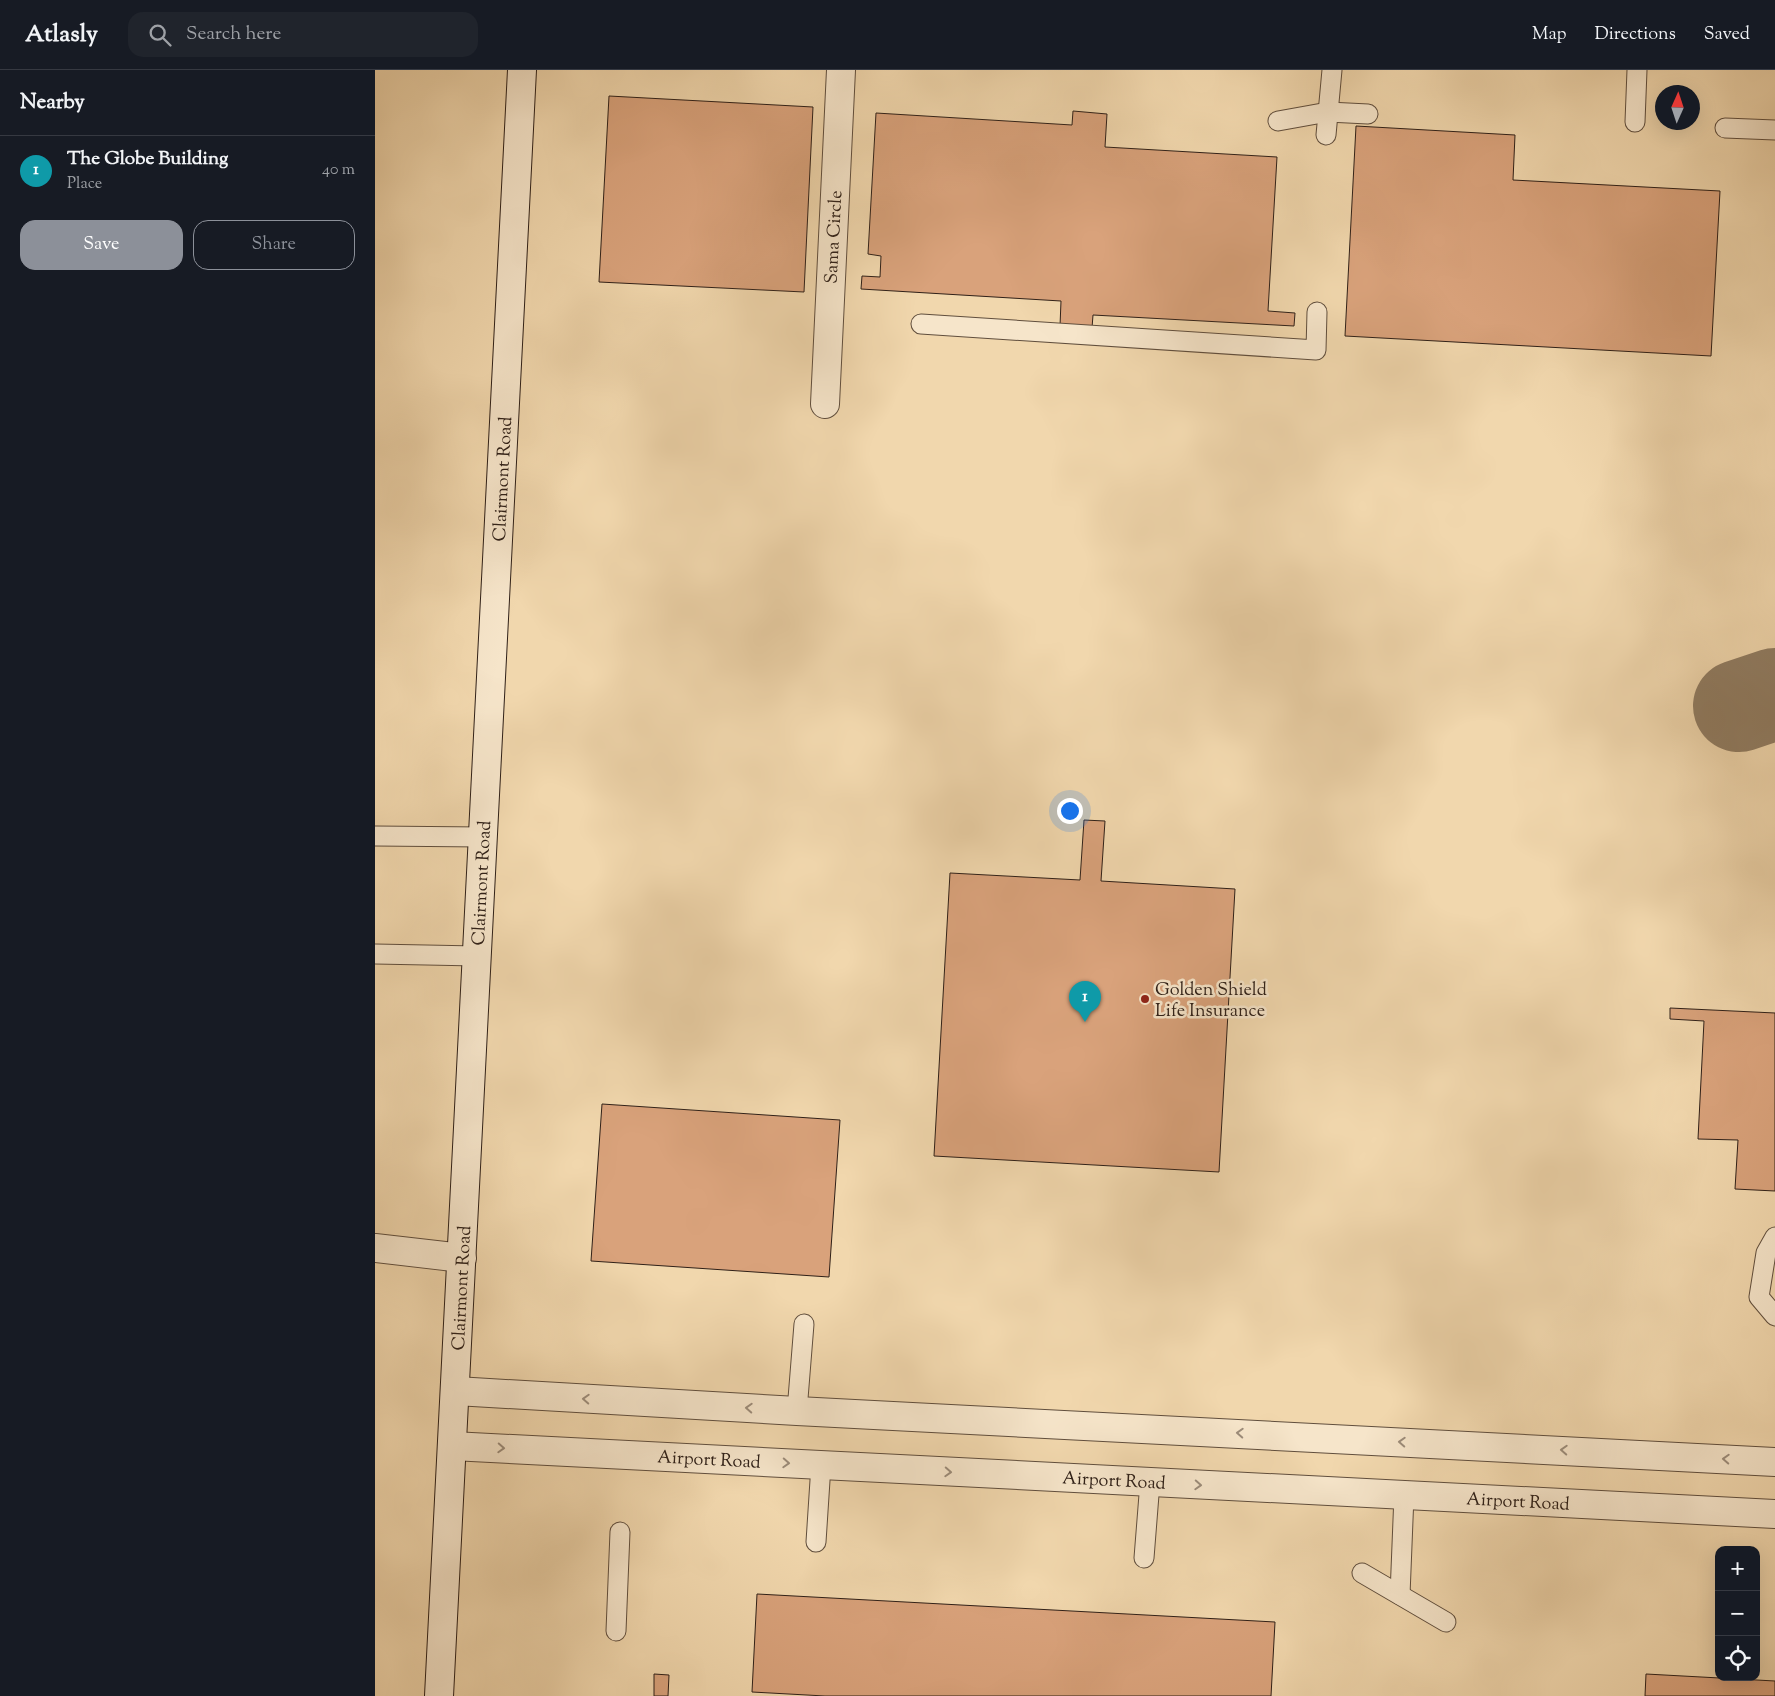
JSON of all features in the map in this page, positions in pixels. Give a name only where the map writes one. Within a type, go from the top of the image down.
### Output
[{"type":"street","name":"Clairmont Road","points":[[439,1696],[522,70]]},
{"type":"street","name":"Sama Circle","points":[[825,404],[841,70]]},
{"type":"street","points":[[375,1248],[462,1258]]},
{"type":"street","points":[[456,1391],[797,1411],[1775,1462]]},
{"type":"street","name":"Airport Road","points":[[453,1446],[1775,1514]]},
{"type":"lane","points":[[1326,135],[1331,70]]},
{"type":"lane","points":[[1635,122],[1637,70]]},
{"type":"lane","points":[[1278,120],[1328,112],[1368,114]]},
{"type":"lane","points":[[1725,128],[1775,130]]},
{"type":"lane","points":[[921,324],[1316,350],[1317,312]]},
{"type":"lane","points":[[375,836],[483,837]]},
{"type":"lane","points":[[375,954],[477,956]]},
{"type":"lane","points":[[1775,1237],[1766,1253],[1759,1297],[1775,1316]]},
{"type":"lane","points":[[797,1411],[804,1324]]},
{"type":"lane","points":[[816,1542],[821,1465]]},
{"type":"lane","points":[[1144,1558],[1150,1482]]},
{"type":"lane","points":[[1400,1595],[1403,1496]]},
{"type":"lane","points":[[616,1631],[620,1532]]},
{"type":"lane","points":[[1362,1573],[1445,1622]]},
{"type":"building","points":[[609,96],[813,107],[804,292],[599,282]]},
{"type":"building","points":[[1073,111],[1107,114],[1105,147],[1277,157],[1268,311],[1295,313],[1294,326],[1093,315],[1092,328],[1060,326],[1061,301],[861,289],[862,276],[880,277],[881,256],[868,254],[876,113],[1072,125]]},
{"type":"building","points":[[1356,126],[1515,135],[1513,180],[1720,191],[1711,356],[1345,336]]},
{"type":"building","points":[[1084,820],[1105,821],[1101,881],[1235,889],[1219,1172],[934,1156],[950,873],[1080,880]]},
{"type":"building","points":[[1670,1008],[1775,1013],[1775,1191],[1735,1189],[1738,1140],[1698,1139],[1704,1021],[1670,1019]]},
{"type":"building","points":[[602,1104],[840,1120],[829,1277],[591,1261]]},
{"type":"building","points":[[757,1594],[1275,1622],[1271,1696],[825,1696],[752,1692]]},
{"type":"building","points":[[654,1674],[669,1675],[668,1696],[654,1696]]},
{"type":"building","points":[[1646,1674],[1715,1678],[1715,1681],[1775,1681],[1775,1696],[1645,1696]]},
{"type":"taxiway","points":[[1739,706],[1775,694]]},
{"type":"place","name":"Golden Shield Life Insurance","points":[[1145,999]]},
{"type":"place","name":"The Globe Building","points":[[1085,1022]]}]
